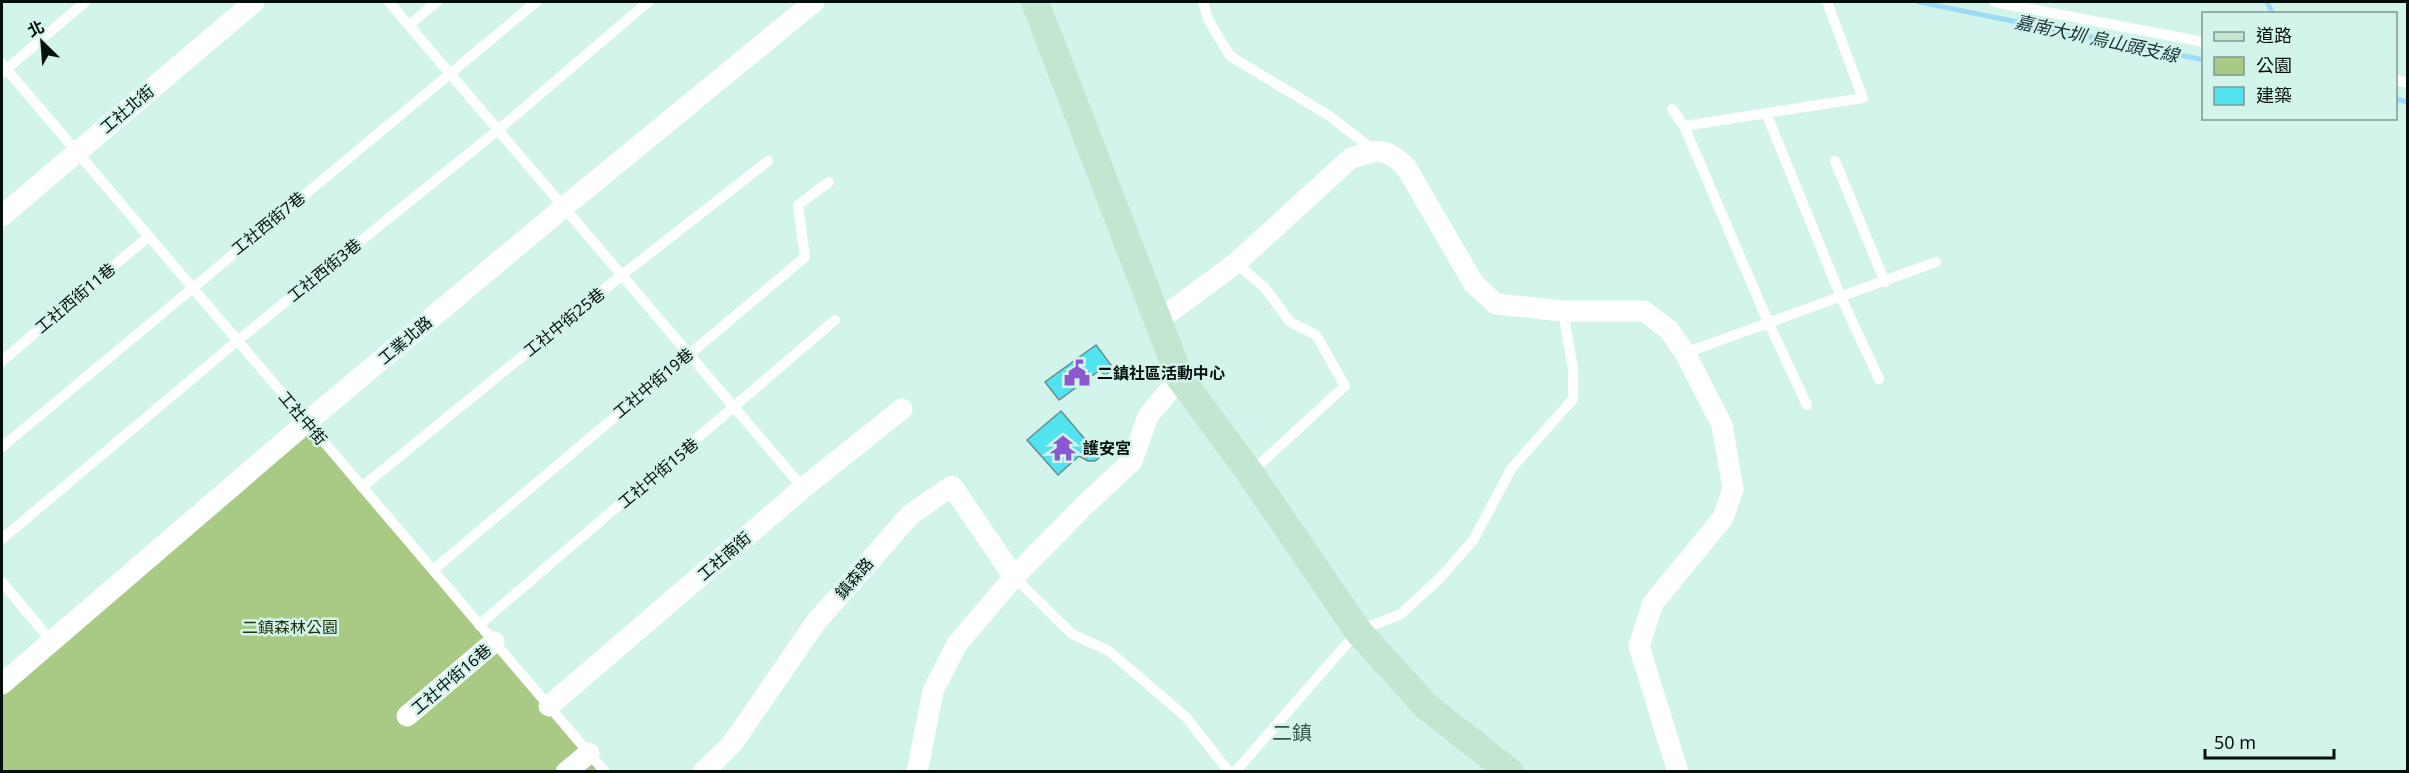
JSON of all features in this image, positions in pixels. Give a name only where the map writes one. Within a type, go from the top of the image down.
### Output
[{"type":"street","name":"工社北街","points":[[2,216],[254,2]]},
{"type":"street","name":"工業北路","points":[[2,684],[307,422],[814,2]]},
{"type":"street","points":[[1035,2],[1180,378],[1250,473],[1358,631],[1426,706],[1510,771]]},
{"type":"street","points":[[1159,320],[1236,263],[1351,158],[1375,151],[1392,154],[1406,168],[1474,284],[1496,303],[1563,311],[1644,311],[1669,330],[1685,352],[1722,425],[1733,489],[1723,518],[1653,603],[1639,646],[1678,771]]},
{"type":"street","points":[[917,771],[933,691],[957,644],[1014,577],[1132,461],[1148,416],[1180,378]]},
{"type":"street","name":"工社南街","points":[[549,706],[803,488],[902,409]]},
{"type":"street","name":"鎮森路","points":[[704,771],[732,744],[816,622],[910,515],[952,486],[1014,577]]},
{"type":"street","name":"工社中街16巷","points":[[407,716],[495,642]]},
{"type":"street","points":[[566,771],[589,753]]},
{"type":"lane","points":[[3,68],[85,2]]},
{"type":"lane","points":[[389,2],[803,488]]},
{"type":"lane","points":[[409,25],[437,2]]},
{"type":"lane","name":"工社西街7巷","points":[[2,447],[191,286],[536,2]]},
{"type":"lane","name":"工社西街3巷","points":[[2,539],[237,340],[498,130],[648,2]]},
{"type":"lane","points":[[1203,2],[1209,19],[1230,56],[1328,115],[1375,151]]},
{"type":"lane","points":[[1684,126],[1863,98],[1827,2]]},
{"type":"lane","points":[[1994,2],[2202,42]]},
{"type":"lane","name":"工社中街","points":[[3,68],[605,771]]},
{"type":"lane","points":[[1672,109],[1684,126],[1769,324],[1807,405]]},
{"type":"lane","points":[[1766,113],[1841,297],[1879,379]]},
{"type":"lane","name":"工社中街25巷","points":[[362,487],[622,275],[768,161]]},
{"type":"lane","points":[[1835,161],[1885,282]]},
{"type":"lane","name":"工社中街19巷","points":[[433,570],[804,257],[798,205],[830,182]]},
{"type":"lane","name":"工社西街11巷","points":[[2,361],[149,236]]},
{"type":"lane","points":[[1685,352],[1769,324],[1936,262]]},
{"type":"lane","points":[[1236,263],[1265,288],[1290,322],[1316,335],[1345,386],[1250,473]]},
{"type":"lane","points":[[1235,771],[1358,631],[1401,614],[1441,577],[1474,539],[1511,469],[1573,399],[1573,369],[1563,311]]},
{"type":"lane","name":"工社中街15巷","points":[[479,624],[735,408],[835,320]]},
{"type":"lane","points":[[1014,577],[1072,634],[1109,651],[1186,717],[1229,771]]},
{"type":"lane","points":[[2,582],[52,642]]},
{"type":"green space","name":"二鎮森林公園","points":[[307,422],[605,771],[2,771],[2,682]]},
{"type":"building","name":"二鎮社區活動中心","points":[[1096,345],[1114,369],[1105,375],[1100,370],[1059,400],[1045,382]]},
{"type":"building","name":"護安宮","points":[[1061,411],[1100,457],[1095,461],[1088,461],[1079,456],[1058,475],[1027,440]]},
{"type":"waterway","name":"嘉南大圳 烏山頭支線","points":[[1919,2],[2202,60]]},
{"type":"waterway","points":[[2267,2],[2272,12]]},
{"type":"waterway","name":"嘉南大圳 烏山頭支線","points":[[2397,99],[2408,102]]},
{"type":"place","name":"二鎮社區活動中心","points":[[1077,373]]},
{"type":"place","name":"護安宮","points":[[1063,448]]},
{"type":"district","name":"二鎮","points":[[1292,732]]}]
